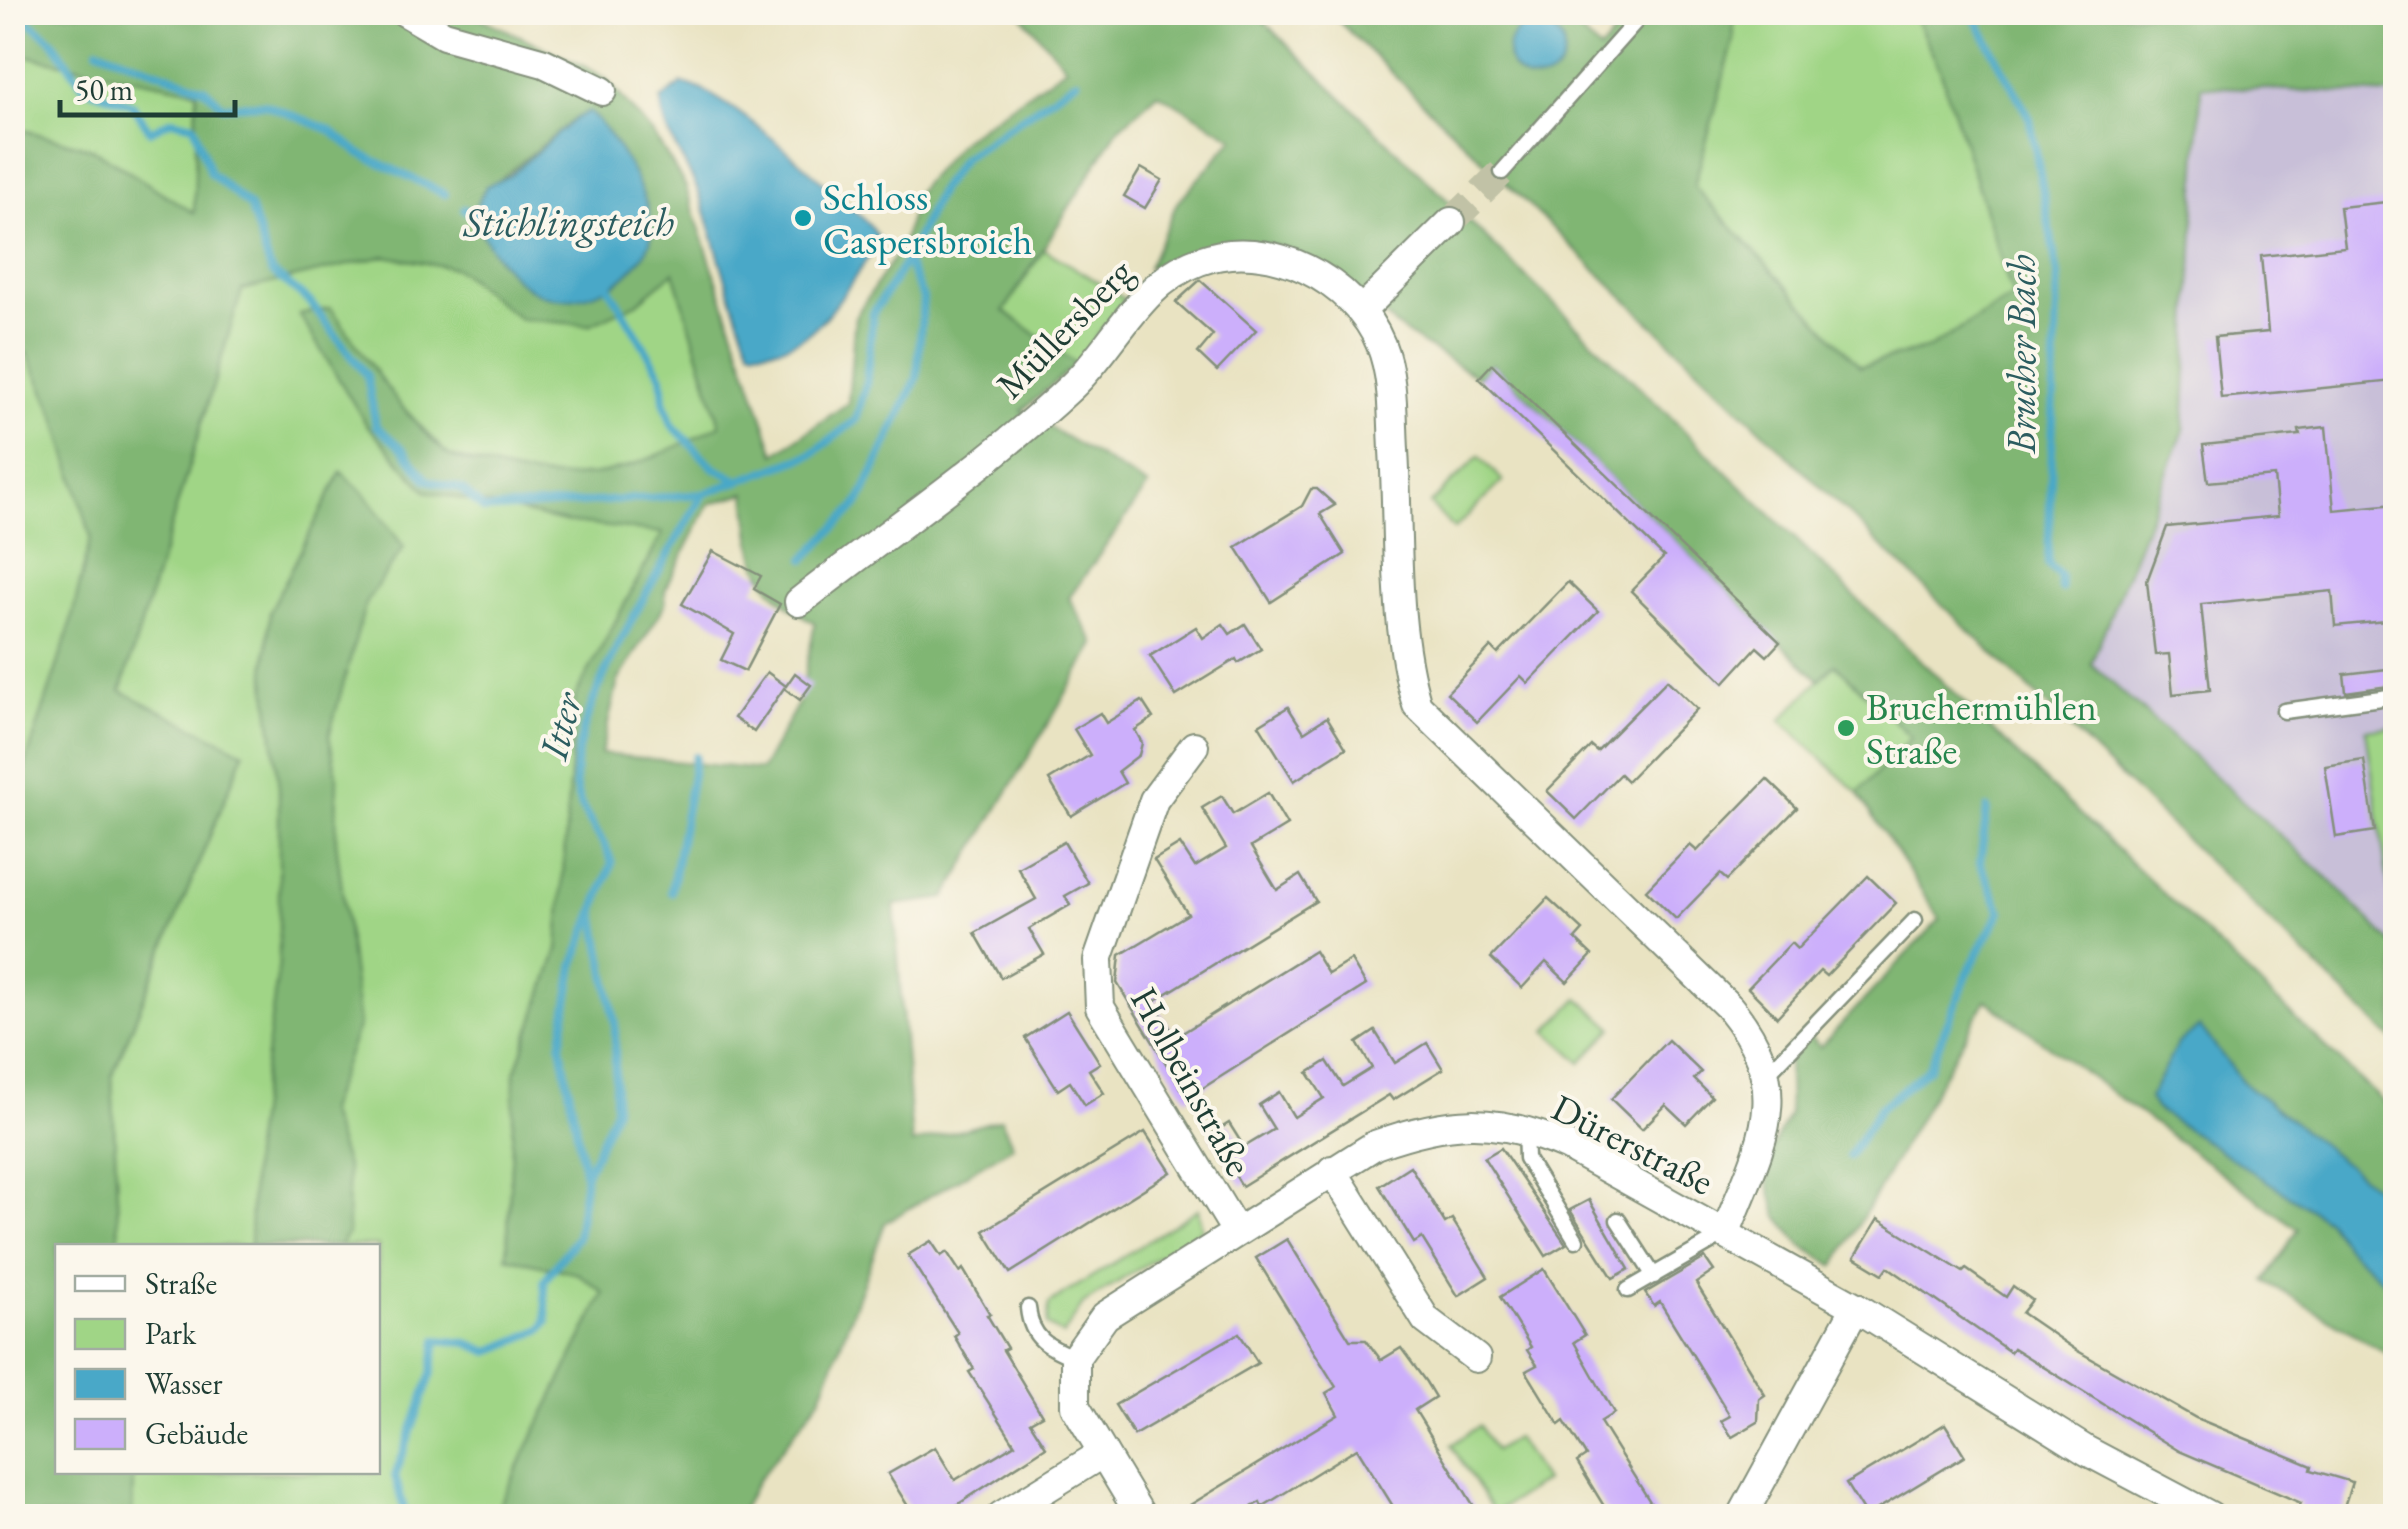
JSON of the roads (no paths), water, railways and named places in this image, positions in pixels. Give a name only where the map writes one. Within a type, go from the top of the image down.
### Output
[{"type":"street","points":[[405,12],[444,35],[544,63],[602,92]]},
{"type":"street","points":[[1451,222],[1362,310],[1381,344],[1390,374],[1406,654],[1417,706],[1729,1006],[1749,1031],[1768,1074],[1767,1128],[1725,1234]]},
{"type":"street","name":"Müllersberg","points":[[799,602],[1072,386],[1139,301],[1166,277],[1202,260],[1244,255],[1286,260],[1331,282],[1362,310]]},
{"type":"street","name":"Holbeinstraße","points":[[1194,746],[1154,800],[1098,960],[1100,1007],[1236,1232]]},
{"type":"street","name":"Dürerstraße","points":[[1074,1358],[1105,1316],[1375,1145],[1423,1128],[1469,1122],[1525,1128],[1566,1146],[1856,1308],[2192,1513]]},
{"type":"street","points":[[1332,1170],[1426,1320],[1476,1358]]},
{"type":"street","points":[[1742,1516],[1856,1308]]},
{"type":"street","points":[[1074,1358],[1075,1406],[1142,1516]]},
{"type":"street","points":[[1001,1516],[1103,1452]]},
{"type":"lane","points":[[1502,172],[1644,12]]},
{"type":"lane","points":[[2284,710],[2396,696]]},
{"type":"lane","points":[[1768,1074],[1914,920]]},
{"type":"lane","points":[[1525,1128],[1526,1158],[1576,1240]]},
{"type":"lane","points":[[1618,1220],[1654,1276]]},
{"type":"lane","points":[[1628,1290],[1725,1234]]},
{"type":"lane","points":[[1028,1308],[1030,1326],[1039,1340],[1074,1358]]},
{"type":"water","points":[[1536,24],[1556,32],[1564,52],[1556,72],[1536,80],[1516,72],[1508,52],[1516,32]]},
{"type":"water","points":[[682,83],[726,103],[752,122],[869,224],[881,241],[828,314],[795,342],[751,349],[699,193],[662,113],[661,100]]},
{"type":"water","name":"Stichlingsteich","points":[[589,112],[633,172],[648,210],[650,242],[639,261],[615,284],[584,297],[563,299],[543,295],[510,273],[472,216],[486,186],[509,176],[576,118]]},
{"type":"water","points":[[2200,1027],[2243,1082],[2395,1203],[2395,1291],[2345,1246],[2327,1220],[2156,1109],[2149,1098],[2178,1043]]},
{"type":"waterway","name":"Brucher Bach","points":[[1972,12],[2030,119],[2058,275],[2048,564],[2060,576],[2061,589]]},
{"type":"waterway","points":[[12,22],[27,20],[52,40],[85,88],[132,104],[150,131],[172,120],[194,125],[210,173],[250,207],[271,271],[310,302],[367,376],[376,426],[403,449],[427,480],[461,489],[484,510],[703,494]]},
{"type":"waterway","points":[[98,49],[204,88],[223,106],[264,104],[330,130],[359,153],[445,194]]},
{"type":"waterway","name":"Itter","points":[[406,1516],[395,1476],[432,1373],[437,1340],[468,1343],[489,1352],[542,1329],[547,1322],[544,1281],[577,1237],[585,1176],[561,1045],[574,966],[612,863],[582,808],[576,788],[577,756],[602,680],[703,494],[812,454],[856,420],[866,384],[873,313],[906,261],[940,189],[963,158],[1077,80]]},
{"type":"waterway","points":[[464,209],[481,219]]},
{"type":"waterway","points":[[805,559],[859,503],[917,378],[923,298],[906,261]]},
{"type":"waterway","points":[[605,281],[662,376],[664,401],[672,425],[713,467],[740,481]]},
{"type":"waterway","points":[[671,892],[695,757]]},
{"type":"waterway","name":"Brucher Bach","points":[[1849,1156],[1880,1108],[1929,1068],[1971,966],[2001,911],[1980,863],[1987,809]]},
{"type":"waterway","points":[[585,1176],[615,1109],[615,1023],[595,913]]},
{"type":"tunnel","points":[[1451,222],[1502,172]]},
{"type":"place","name":"Schloss Caspersbroich","points":[[803,218]]},
{"type":"place","name":"Bruchermühlen Straße","points":[[1846,728]]}]
